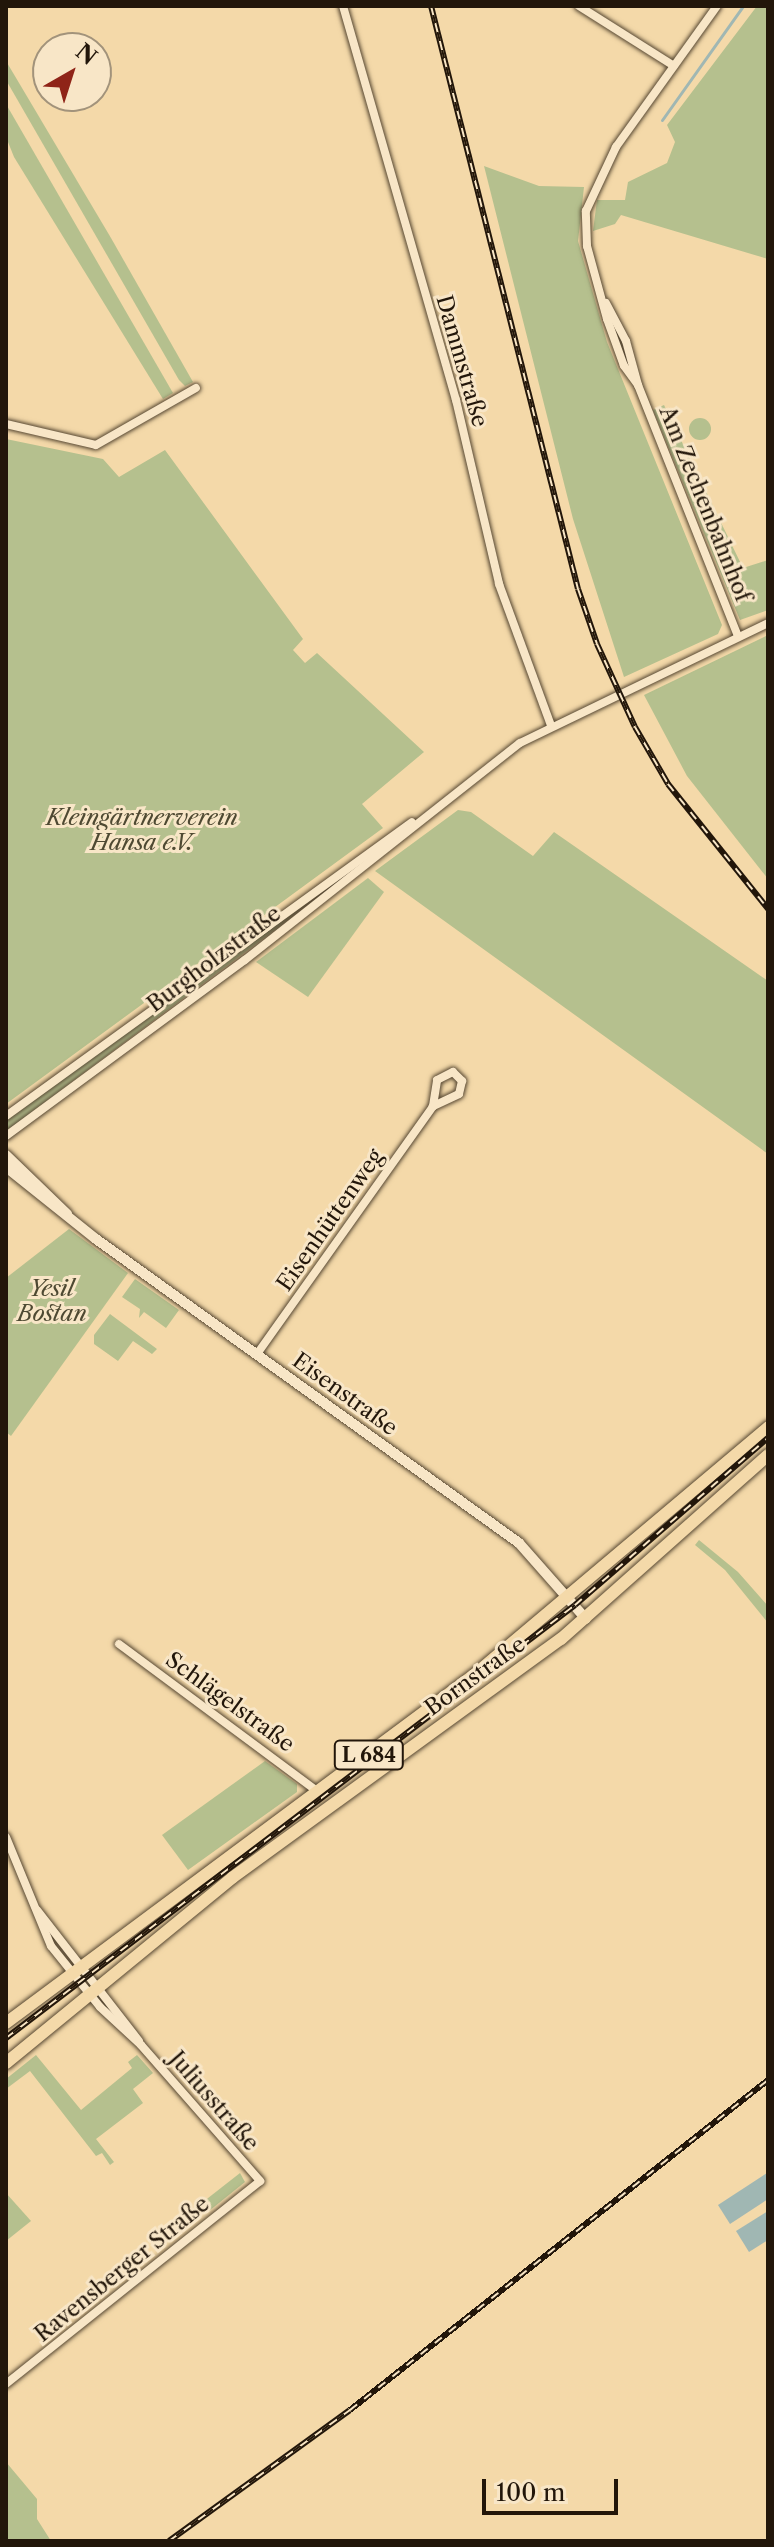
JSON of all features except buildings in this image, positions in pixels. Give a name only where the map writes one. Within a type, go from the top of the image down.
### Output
[{"type":"main road","name":"Bornstraße","points":[[6,2023],[318,1792],[569,1597],[768,1427]]},
{"type":"main road","name":"Bornstraße","points":[[6,2063],[96,1992],[224,1883],[586,1619],[768,1455]]},
{"type":"street","name":"Dammstraße","points":[[343,6],[456,400],[499,584],[551,725]]},
{"type":"street","points":[[579,6],[674,66]]},
{"type":"street","name":"Am Zechenbahnhof","points":[[717,6],[616,147],[591,196],[587,246],[604,300],[626,341],[638,385],[738,636]]},
{"type":"street","points":[[6,424],[96,445],[196,388]]},
{"type":"street","name":"Burgholzstraße","points":[[6,1116],[551,725],[768,623]]},
{"type":"street","name":"Burgholzstraße","points":[[6,1136],[388,842]]},
{"type":"street","name":"Eisenhüttenweg","points":[[257,1354],[433,1106],[437,1080],[453,1072],[462,1081],[459,1094],[433,1106]]},
{"type":"street","name":"Eisenstraße","points":[[6,1155],[68,1216]]},
{"type":"street","name":"Eisenstraße","points":[[6,1167],[68,1216],[519,1543],[586,1619]]},
{"type":"street","name":"Schlägelstraße","points":[[119,1644],[318,1792]]},
{"type":"street","name":"Juliusstraße","points":[[6,1837],[27,1895],[51,1946],[77,1968],[260,2181]]},
{"type":"street","name":"Ravensberger Straße","points":[[6,2384],[260,2181]]},
{"type":"green space","points":[[757,6],[768,6],[768,259],[621,215],[615,224],[593,231],[597,200],[625,200],[628,182],[667,163],[675,142],[667,125]]},
{"type":"green space","points":[[6,61],[32,105],[32,112],[36,112],[193,382],[185,386],[179,380],[6,80]]},
{"type":"green space","points":[[6,104],[173,393],[163,399],[14,157],[6,137]]},
{"type":"green space","points":[[484,166],[539,186],[584,187],[578,241],[607,342],[722,625],[718,634],[624,677],[573,519]]},
{"type":"green space","points":[[664,405],[743,568],[768,560],[768,610],[740,620],[653,410]]},
{"type":"green space","points":[[696,418],[704,418],[711,429],[704,440],[696,440],[689,433],[689,425]]},
{"type":"green space","name":"Kleingärtnerverein Hansa e.V.","points":[[6,439],[103,459],[119,477],[165,450],[303,639],[293,650],[305,663],[317,653],[424,752],[362,804],[383,828],[6,1104]]},
{"type":"green space","points":[[768,635],[768,879],[687,776],[644,695]]},
{"type":"green space","points":[[458,810],[471,812],[533,856],[554,832],[768,981],[768,1154],[375,871]]},
{"type":"green space","points":[[368,878],[384,892],[308,997],[256,962]]},
{"type":"green space","points":[[332,883],[284,923],[6,1131],[6,1121]]},
{"type":"green space","name":"Yesil Bostan","points":[[69,1229],[128,1273],[11,1436],[6,1432],[6,1278]]},
{"type":"green space","points":[[135,1279],[179,1310],[166,1328],[144,1312],[139,1318],[140,1309],[122,1297]]},
{"type":"green space","points":[[110,1314],[157,1349],[152,1354],[133,1341],[118,1361],[94,1344],[94,1335]]},
{"type":"green space","points":[[699,1540],[738,1572],[768,1606],[768,1623],[725,1570],[695,1545]]},
{"type":"green space","points":[[265,1761],[297,1784],[297,1792],[188,1870],[162,1835]]},
{"type":"green space","points":[[36,2055],[81,2110],[132,2068],[128,2062],[137,2055],[153,2073],[133,2089],[143,2103],[96,2139],[114,2162],[110,2165],[102,2153],[96,2156],[30,2071],[6,2089],[6,2079]]},
{"type":"green space","points":[[240,2173],[245,2182],[209,2211],[203,2202]]},
{"type":"green space","points":[[6,2193],[31,2221],[6,2241]]},
{"type":"green space","points":[[6,2462],[37,2499],[37,2519],[51,2541],[6,2541]]},
{"type":"water","points":[[767,2173],[768,2199],[730,2224],[718,2205]]},
{"type":"water","points":[[768,2211],[768,2240],[749,2252],[736,2231]]},
{"type":"waterway","points":[[662,120],[743,6]]},
{"type":"railway","points":[[431,6],[578,589],[597,644],[635,727],[668,784],[768,909]]},
{"type":"railway","points":[[6,2038],[575,1605],[768,1438]]},
{"type":"railway","points":[[169,2541],[350,2410],[768,2080]]}]
